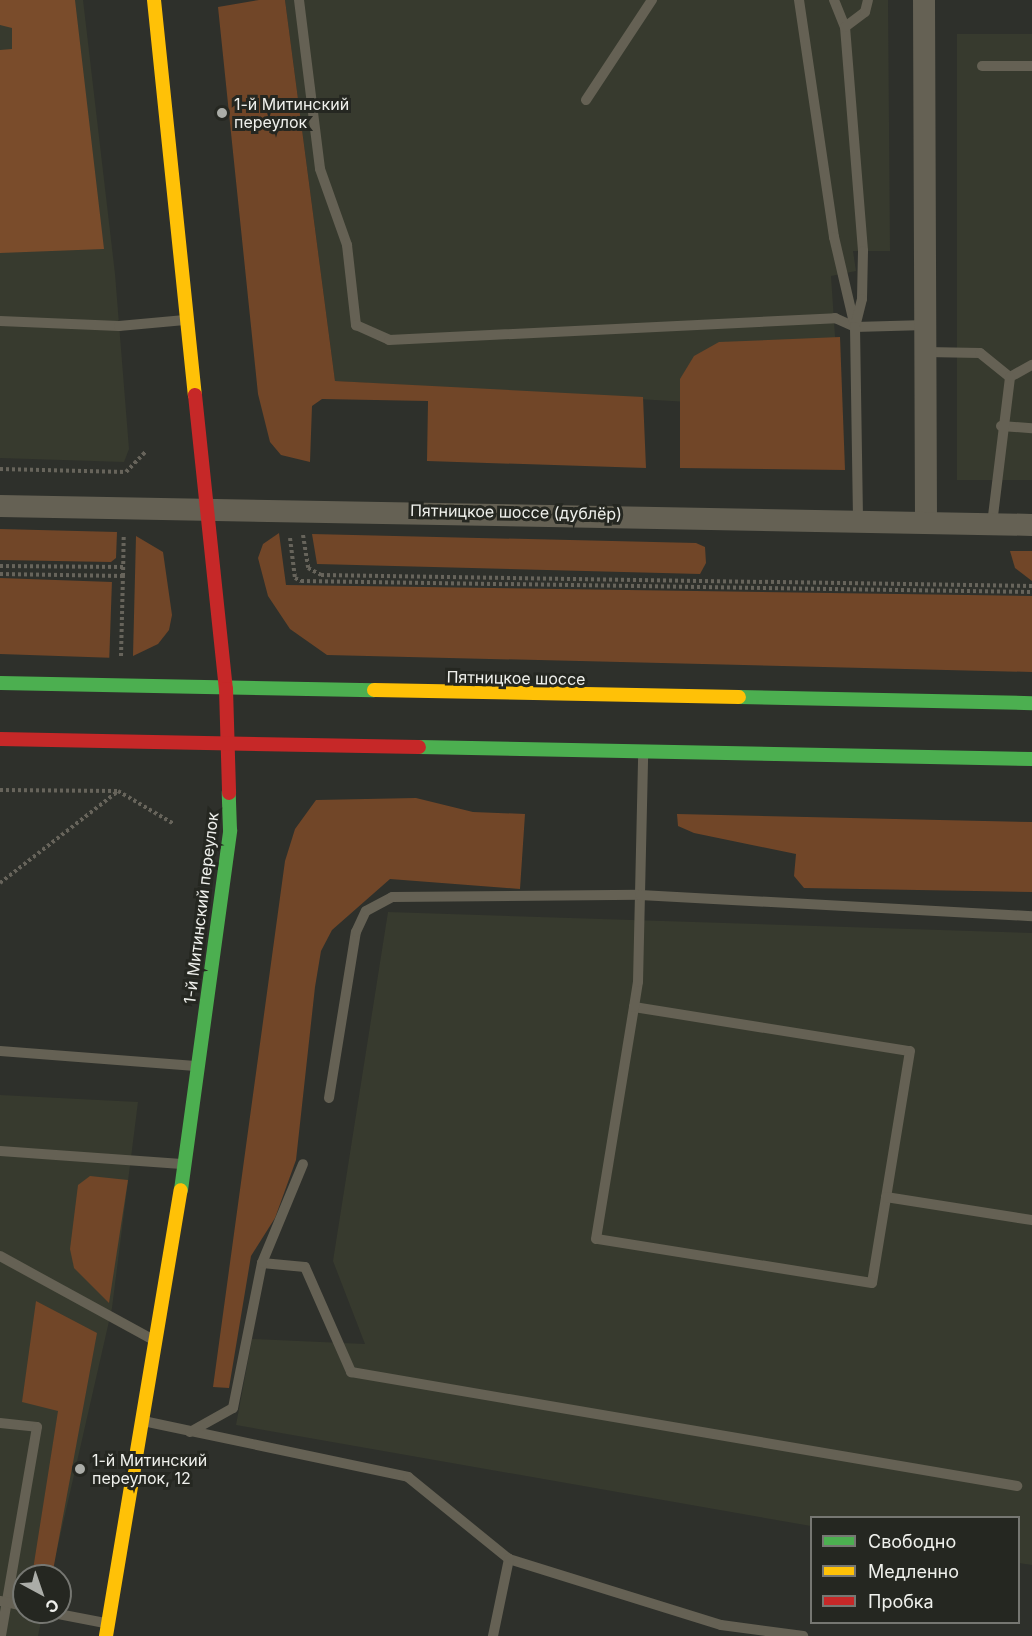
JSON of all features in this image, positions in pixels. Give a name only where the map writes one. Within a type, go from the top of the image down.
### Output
[{"type":"main road","name":"1-й Митинский переулок","points":[[107,1630],[160,1343],[230,830],[226,689],[154,0]]},
{"type":"main road","name":"Пятницкое шоссе","points":[[0,683],[1032,704]]},
{"type":"main road","points":[[0,739],[1032,759]]},
{"type":"street","points":[[924,0],[926,522]]},
{"type":"street","name":"Пятницкое шоссе (дублёр)","points":[[0,506],[206,509],[302,507],[1032,525]]},
{"type":"lane","points":[[299,0],[321,169],[347,245],[356,325],[389,340],[835,318],[855,327],[926,325]]},
{"type":"lane","points":[[586,99],[652,0]]},
{"type":"lane","points":[[799,0],[834,237],[855,327],[858,520]]},
{"type":"lane","points":[[834,0],[845,27],[863,251],[862,299],[855,327]]},
{"type":"lane","points":[[845,27],[865,12],[868,0]]},
{"type":"lane","points":[[982,66],[1032,66]]},
{"type":"lane","points":[[0,321],[119,326],[186,320]]},
{"type":"lane","points":[[926,352],[980,353],[1010,377]]},
{"type":"lane","points":[[1010,377],[1032,365]]},
{"type":"lane","points":[[992,524],[1001,426],[1010,377]]},
{"type":"lane","points":[[1001,426],[1032,428]]},
{"type":"lane","points":[[634,1006],[910,1051],[872,1283],[596,1239],[634,1006],[640,895],[643,752]]},
{"type":"lane","points":[[329,1098],[356,932],[366,911],[392,897],[640,895],[1032,916]]},
{"type":"lane","points":[[0,1051],[198,1067]]},
{"type":"lane","points":[[0,1151],[186,1164]]},
{"type":"lane","points":[[190,1432],[233,1408],[262,1263],[303,1164]]},
{"type":"lane","points":[[886,1197],[1032,1220]]},
{"type":"lane","points":[[0,1256],[160,1343]]},
{"type":"lane","points":[[262,1263],[304,1267],[351,1372],[1017,1486]]},
{"type":"lane","points":[[147,1422],[408,1477],[509,1559],[721,1625],[802,1636]]},
{"type":"lane","points":[[0,1423],[37,1427],[4,1601],[1,1636]]},
{"type":"lane","points":[[493,1636],[509,1559]]},
{"type":"lane","points":[[72,1619],[107,1630]]},
{"type":"path","points":[[0,469],[126,472],[145,452]]},
{"type":"path","points":[[302,507],[303,556],[308,568],[321,575],[1032,586]]},
{"type":"path","points":[[121,659],[124,537]]},
{"type":"path","points":[[290,538],[294,573],[301,581],[1032,592]]},
{"type":"path","points":[[0,566],[123,567]]},
{"type":"path","points":[[0,574],[123,576]]},
{"type":"path","points":[[0,790],[118,791],[174,824]]},
{"type":"path","points":[[0,883],[118,791]]},
{"type":"shaded area","points":[[0,0],[83,0],[115,274],[129,449],[124,462],[0,458]]},
{"type":"shaded area","points":[[0,0],[75,0],[104,249],[0,253],[0,50],[12,49],[12,28],[0,25]]},
{"type":"shaded area","points":[[259,0],[285,0],[335,381],[643,397],[646,468],[427,461],[428,401],[322,399],[312,406],[310,462],[281,455],[270,442],[258,394],[218,7]]},
{"type":"shaded area","points":[[285,0],[888,0],[890,251],[853,251],[856,271],[831,276],[840,411],[335,381]]},
{"type":"shaded area","points":[[957,34],[1032,34],[1032,480],[957,480]]},
{"type":"shaded area","points":[[840,337],[845,470],[680,468],[680,379],[694,356],[719,342]]},
{"type":"shaded area","points":[[0,529],[117,532],[116,558],[111,562],[0,560]]},
{"type":"shaded area","points":[[279,533],[286,585],[1032,596],[1032,672],[327,655],[290,629],[268,596],[258,558],[263,544]]},
{"type":"shaded area","points":[[312,534],[696,543],[705,547],[706,563],[700,574],[317,564]]},
{"type":"shaded area","points":[[136,536],[163,552],[172,615],[169,630],[158,644],[133,656]]},
{"type":"shaded area","points":[[1010,551],[1032,551],[1032,581],[1015,568]]},
{"type":"shaded area","points":[[0,578],[112,582],[109,658],[0,654]]},
{"type":"shaded area","points":[[416,798],[473,812],[525,814],[520,889],[390,879],[332,930],[321,951],[315,987],[296,1160],[275,1218],[251,1256],[229,1388],[213,1387],[285,861],[295,829],[316,800]]},
{"type":"shaded area","points":[[677,814],[1032,822],[1032,892],[804,888],[794,876],[796,854],[694,833],[678,826]]},
{"type":"shaded area","points":[[388,912],[1032,933],[1032,1565],[1020,1563],[1020,1516],[810,1516],[810,1526],[236,1425],[252,1339],[365,1344],[333,1261]]},
{"type":"shaded area","points":[[0,1095],[138,1102],[112,1308],[54,1564],[12,1564],[12,1624],[40,1624],[38,1636],[0,1636]]},
{"type":"shaded area","points":[[90,1176],[128,1180],[109,1303],[74,1268],[70,1249],[78,1185]]},
{"type":"shaded area","points":[[36,1301],[97,1333],[54,1564],[34,1564],[58,1411],[22,1402]]},
{"type":"traffic: fast","points":[[0,683],[374,690]]},
{"type":"traffic: fast","points":[[739,697],[1032,703]]},
{"type":"traffic: fast","points":[[419,747],[1032,759]]},
{"type":"traffic: fast","points":[[181,1190],[230,830],[229,793]]},
{"type":"traffic: slow","points":[[154,0],[195,395]]},
{"type":"traffic: slow","points":[[374,690],[739,697]]},
{"type":"traffic: slow","points":[[106,1636],[181,1190]]},
{"type":"traffic: jam","points":[[195,395],[226,689],[229,793]]},
{"type":"traffic: jam","points":[[0,739],[419,747]]},
{"type":"place","name":"1-й Митинский переулок","points":[[222,113]]},
{"type":"place","name":"1-й Митинский переулок, 12","points":[[80,1469]]}]
